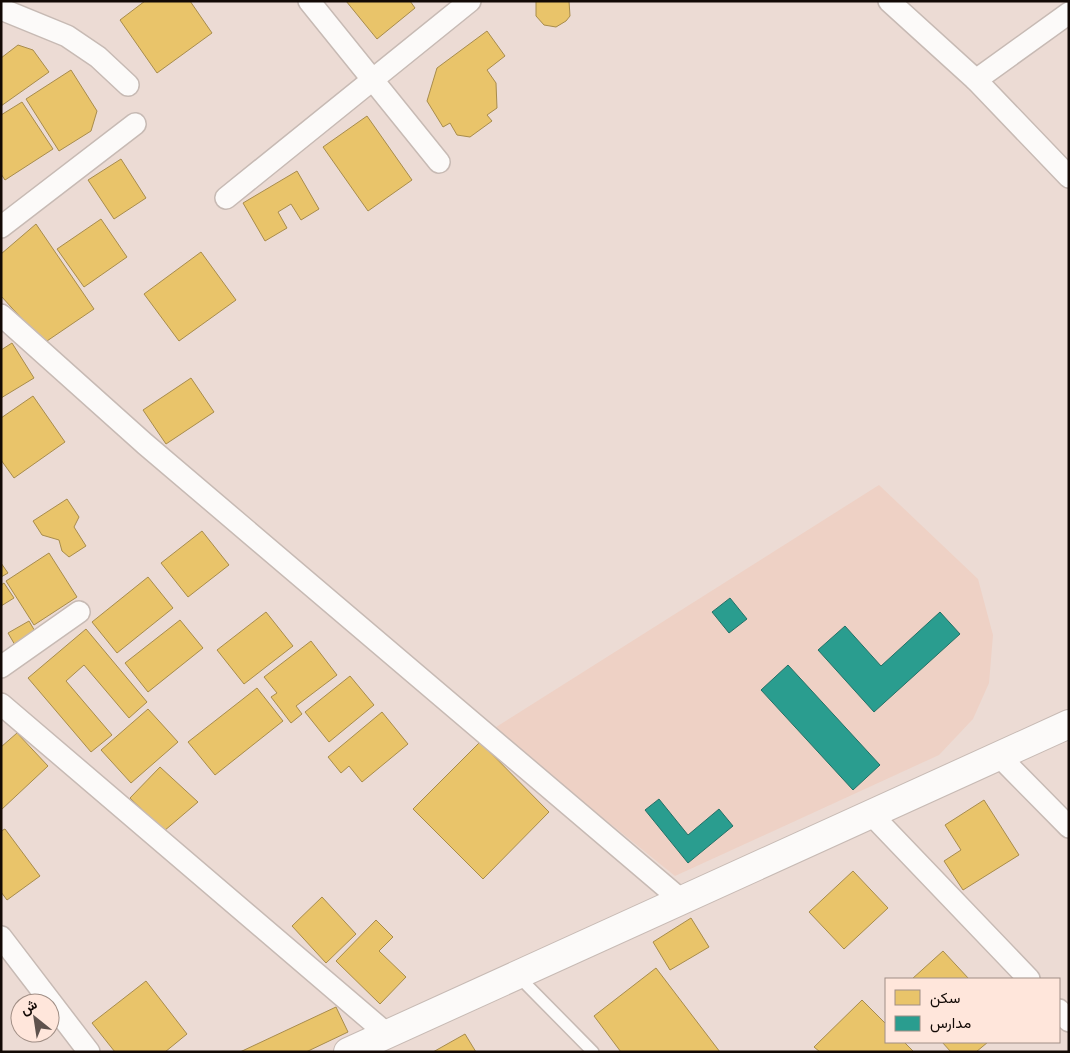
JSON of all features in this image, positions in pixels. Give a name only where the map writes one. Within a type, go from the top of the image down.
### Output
[{"type":"street","points":[[308,1],[439,162]]},
{"type":"street","points":[[226,198],[470,1]]},
{"type":"street","points":[[889,1],[976,80],[1069,177]]},
{"type":"street","points":[[1,9],[67,36],[98,57],[128,85]]},
{"type":"street","points":[[976,80],[1069,13]]},
{"type":"street","points":[[1,227],[135,124]]},
{"type":"street","points":[[1,315],[145,444],[680,899]]},
{"type":"street","points":[[1,667],[79,612]]},
{"type":"street","points":[[1,704],[387,1034]]},
{"type":"street","points":[[348,1052],[680,899],[1069,724]]},
{"type":"street","points":[[998,755],[1069,827]]},
{"type":"street","points":[[870,813],[1028,978]]},
{"type":"street","points":[[1,937],[89,1052]]},
{"type":"street","points":[[1060,1011],[1069,1021]]},
{"type":"lane","points":[[516,974],[593,1052]]},
{"type":"shaded area","points":[[879,485],[978,579],[993,635],[989,683],[973,719],[939,755],[675,876],[493,729]]},
{"type":"building: سكن","points":[[145,1],[190,1],[212,33],[157,73],[120,20]]},
{"type":"building: سكن","points":[[346,1],[410,1],[415,8],[377,39]]},
{"type":"building: سكن","points":[[536,1],[569,1],[570,16],[556,27],[544,25],[536,16]]},
{"type":"building: سكن","points":[[487,31],[505,56],[487,70],[496,83],[497,108],[487,115],[492,121],[470,137],[457,135],[450,123],[443,127],[427,101],[437,68]]},
{"type":"building: سكن","points":[[18,45],[33,50],[49,72],[1,106],[1,58]]},
{"type":"building: سكن","points":[[71,70],[97,111],[91,131],[59,151],[26,99]]},
{"type":"building: سكن","points":[[22,102],[53,149],[5,180],[1,174],[1,115]]},
{"type":"building: سكن","points":[[367,116],[412,180],[368,211],[323,147]]},
{"type":"building: سكن","points":[[121,159],[146,198],[114,219],[88,180]]},
{"type":"building: سكن","points":[[297,171],[319,209],[301,220],[291,204],[278,212],[287,228],[265,241],[243,203]]},
{"type":"building: سكن","points":[[101,219],[127,257],[84,287],[57,249]]},
{"type":"building: سكن","points":[[36,224],[94,309],[44,343],[1,296],[1,254]]},
{"type":"building: سكن","points":[[201,252],[236,300],[179,341],[144,294]]},
{"type":"building: سكن","points":[[12,343],[34,378],[1,398],[1,350]]},
{"type":"building: سكن","points":[[191,378],[214,412],[166,444],[143,410]]},
{"type":"building: سكن","points":[[33,396],[65,442],[14,478],[1,460],[1,418]]},
{"type":"building: سكن","points":[[67,499],[79,517],[74,527],[86,546],[69,557],[62,551],[59,540],[42,535],[33,521]]},
{"type":"building: سكن","points":[[202,531],[229,565],[188,597],[161,563]]},
{"type":"building: سكن","points":[[49,553],[77,597],[34,625],[6,581]]},
{"type":"building: سكن","points":[[1,563],[8,573],[1,577]]},
{"type":"building: سكن","points":[[148,577],[173,608],[117,653],[92,622]]},
{"type":"building: سكن","points":[[4,583],[14,598],[1,606],[1,585]]},
{"type":"building: سكن","points":[[266,612],[293,646],[244,684],[217,650]]},
{"type":"building: سكن","points":[[180,620],[203,648],[148,692],[125,663]]},
{"type":"building: سكن","points":[[29,621],[36,633],[15,645],[8,633]]},
{"type":"building: سكن","points":[[86,629],[147,702],[129,718],[84,665],[66,681],[112,735],[91,752],[28,678]]},
{"type":"building: سكن","points":[[311,641],[337,675],[296,706],[302,714],[291,723],[271,697],[277,693],[264,677]]},
{"type":"building: سكن","points":[[350,676],[374,705],[329,742],[305,712]]},
{"type":"building: سكن","points":[[257,688],[283,721],[215,775],[188,742]]},
{"type":"building: سكن","points":[[148,709],[178,742],[131,783],[101,750]]},
{"type":"building: سكن","points":[[382,712],[408,744],[362,782],[349,766],[341,773],[328,757]]},
{"type":"building: سكن","points":[[17,733],[48,766],[1,810],[1,747]]},
{"type":"building: سكن","points":[[480,742],[549,812],[483,879],[413,809]]},
{"type":"building: سكن","points":[[160,767],[198,802],[164,831],[130,798]]},
{"type":"building: سكن","points":[[984,800],[1019,855],[963,890],[944,861],[961,850],[945,825]]},
{"type":"building: سكن","points":[[5,829],[40,876],[7,900],[1,892],[1,831]]},
{"type":"building: سكن","points":[[853,871],[888,908],[844,949],[809,912]]},
{"type":"building: سكن","points":[[322,897],[356,934],[326,963],[292,926]]},
{"type":"building: سكن","points":[[691,918],[709,947],[670,970],[653,942]]},
{"type":"building: سكن","points":[[376,920],[393,937],[379,951],[406,977],[380,1004],[336,961]]},
{"type":"building: سكن","points":[[943,951],[968,978],[913,978]]},
{"type":"building: سكن","points":[[656,968],[720,1052],[621,1052],[594,1016]]},
{"type":"building: سكن","points":[[146,981],[187,1034],[165,1052],[115,1052],[92,1023]]},
{"type":"building: سكن","points":[[862,1000],[885,1023],[885,1043],[905,1043],[914,1052],[820,1052],[814,1047]]},
{"type":"building: سكن","points":[[336,1007],[348,1032],[306,1052],[240,1052]]},
{"type":"building: سكن","points":[[465,1034],[476,1052],[433,1052]]},
{"type":"building: سكن","points":[[943,1043],[987,1043],[976,1052],[951,1052]]},
{"type":"building: مدارس","points":[[730,598],[747,619],[729,633],[712,612]]},
{"type":"building: مدارس","points":[[940,612],[960,634],[874,712],[818,650],[845,626],[881,666]]},
{"type":"building: مدارس","points":[[788,665],[880,765],[853,790],[761,690]]},
{"type":"building: مدارس","points":[[659,799],[688,835],[719,809],[733,826],[688,863],[645,810]]}]
